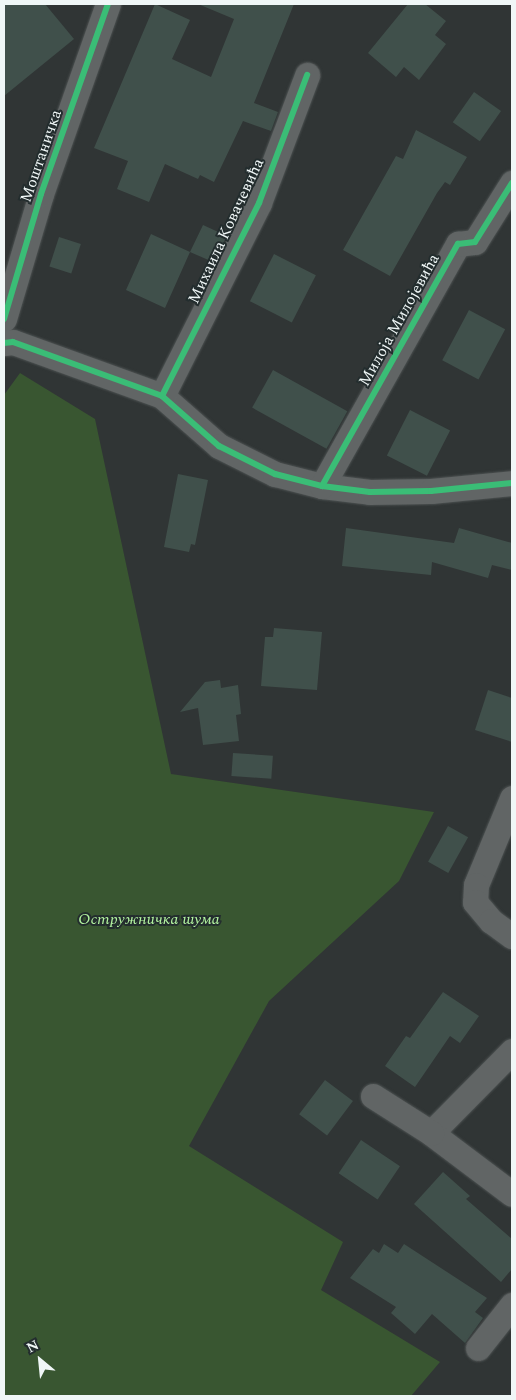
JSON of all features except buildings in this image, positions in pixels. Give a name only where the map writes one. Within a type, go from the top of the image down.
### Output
[{"type":"street","name":"Моштаничка","points":[[4,319],[42,194],[108,4]]},
{"type":"street","name":"Михаила Ковачевића","points":[[162,396],[258,203],[307,75]]},
{"type":"street","name":"Милоја Милојевића","points":[[322,486],[458,244],[475,242],[512,183]]},
{"type":"street","points":[[4,343],[13,342],[162,396],[219,446],[275,474],[322,486],[370,492],[430,491],[512,483]]},
{"type":"street","points":[[512,798],[476,885],[475,902],[491,920],[512,936]]},
{"type":"street","points":[[431,1133],[512,1051]]},
{"type":"street","points":[[373,1096],[431,1133],[512,1194]]},
{"type":"street","points":[[478,1348],[512,1305]]},
{"type":"green space","name":"Остружничка шума","points":[[20,373],[95,419],[171,774],[434,812],[399,881],[269,1001],[189,1146],[343,1242],[321,1290],[440,1362],[411,1396],[4,1396],[4,395]]},
{"type":"cycle path","points":[[4,319],[41,194],[108,4]]},
{"type":"cycle path","points":[[162,396],[259,203],[307,75]]},
{"type":"cycle path","points":[[322,486],[458,244],[475,242],[512,183]]},
{"type":"cycle path","points":[[4,343],[13,342],[162,396],[219,446],[275,474],[322,486],[370,492],[431,491],[512,483]]}]
